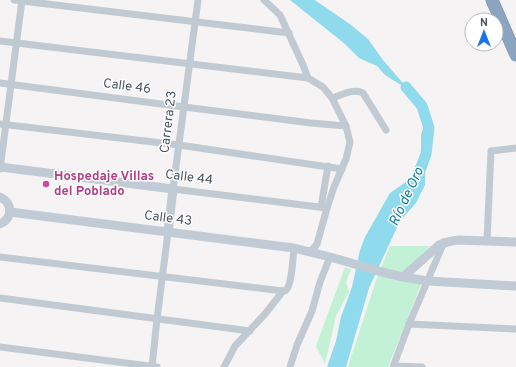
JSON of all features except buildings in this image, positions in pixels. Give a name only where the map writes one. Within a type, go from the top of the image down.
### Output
[{"type":"highway","points":[[492,0],[516,54]]},
{"type":"highway","points":[[499,0],[516,39]]},
{"type":"street","points":[[0,168],[3,124],[11,84],[19,0],[289,33]]},
{"type":"street","name":"Carrera 23","points":[[154,367],[157,319],[162,277],[198,0]]},
{"type":"street","points":[[264,0],[280,15],[308,78]]},
{"type":"street","points":[[0,41],[308,78],[323,87],[332,98],[346,126],[350,142],[346,159],[324,208]]},
{"type":"street","name":"Calle 46","points":[[0,83],[346,126]]},
{"type":"street","points":[[332,98],[355,90],[363,93],[386,130]]},
{"type":"street","points":[[3,124],[179,145],[342,169]]},
{"type":"street","points":[[487,241],[491,151],[516,148]]},
{"type":"street","points":[[308,252],[317,244],[324,208],[328,166]]},
{"type":"street","name":"Calle 44","points":[[0,168],[324,208]]},
{"type":"street","points":[[0,197],[6,201],[10,212],[5,222],[0,224]]},
{"type":"street","name":"Calle 43","points":[[10,212],[294,248],[403,277],[516,286]]},
{"type":"street","points":[[403,277],[444,242],[459,240],[516,242]]},
{"type":"street","points":[[422,367],[394,366],[409,324],[444,242]]},
{"type":"street","points":[[290,367],[297,345],[312,311],[326,256],[319,250],[317,244]]},
{"type":"street","points":[[224,367],[235,346],[289,286],[294,248]]},
{"type":"street","points":[[0,257],[283,291]]},
{"type":"street","points":[[0,298],[250,331]]},
{"type":"street","points":[[409,324],[516,329]]},
{"type":"street","points":[[0,347],[154,367]]},
{"type":"green space","points":[[390,246],[430,246],[404,272],[381,268]]},
{"type":"green space","points":[[345,267],[351,269],[346,282],[349,292],[336,316],[325,364],[316,346]]},
{"type":"green space","points":[[378,274],[421,284],[388,367],[348,367]]},
{"type":"water","points":[[290,0],[315,0],[351,25],[368,39],[383,60],[414,96],[420,111],[427,115],[425,185],[416,203],[400,221],[369,288],[346,367],[327,367],[336,341],[341,317],[352,287],[360,250],[365,237],[390,193],[410,179],[421,153],[423,120],[417,108],[409,99],[401,85],[385,75],[377,66],[359,58],[345,44]]},
{"type":"waterway","name":"Río de Oro","points":[[406,87],[422,106],[429,128],[426,154],[421,168]]},
{"type":"place","name":"Hospedaje Villas del Poblado","points":[[46,184]]}]
